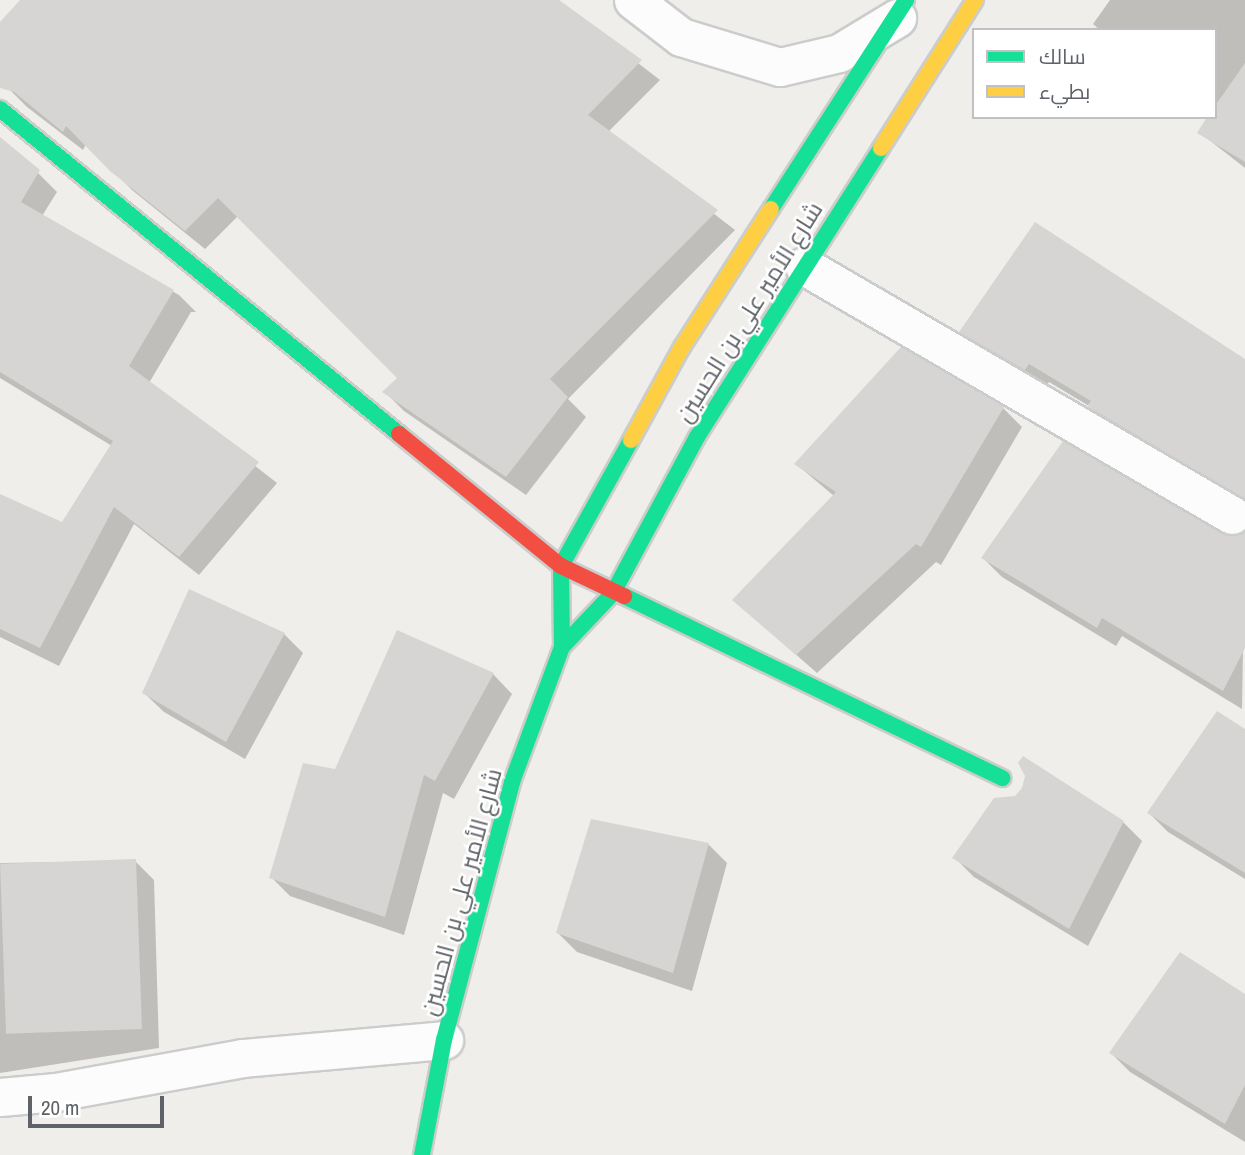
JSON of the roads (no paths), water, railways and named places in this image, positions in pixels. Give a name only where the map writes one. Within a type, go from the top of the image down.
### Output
[{"type":"street","points":[[633,0],[681,37],[780,67],[839,53],[902,8]]},
{"type":"street","name":"شارع الأمير علي بن الحسين","points":[[562,647],[613,593],[697,437],[975,0]]},
{"type":"street","name":"شارع الأمير علي بن الحسين","points":[[422,1155],[444,1040],[512,782],[562,647],[561,566],[681,347],[902,8]]},
{"type":"street","points":[[0,109],[561,566],[1003,778]]},
{"type":"street","points":[[804,266],[1232,515]]},
{"type":"street","points":[[0,1097],[57,1092],[243,1058],[444,1040]]}]
